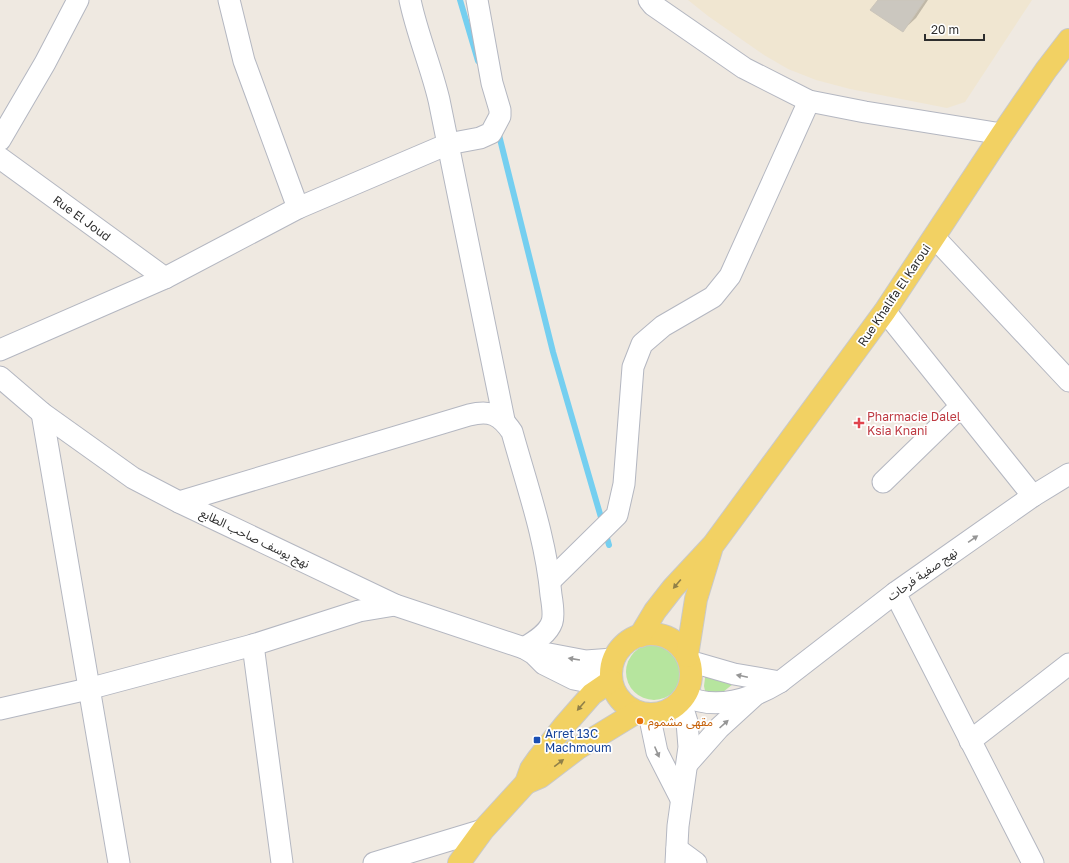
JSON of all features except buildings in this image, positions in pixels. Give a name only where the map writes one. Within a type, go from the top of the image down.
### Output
[{"type":"main road","name":"Rue Khalifa El Karoui","points":[[640,636],[673,588],[712,545],[885,311],[1002,134],[1046,70],[1069,40]]},
{"type":"main road","name":"Rue Khalifa El Karoui","points":[[688,658],[696,599],[712,545]]},
{"type":"main road","points":[[459,863],[483,830],[526,784],[540,777],[578,748],[643,713],[663,712],[683,699],[690,683],[691,669],[688,658],[678,645],[667,637],[653,634],[640,636],[627,642],[611,671],[538,759],[531,769],[526,784]]},
{"type":"main road","points":[[611,671],[615,692],[624,703],[643,713]]},
{"type":"street","points":[[0,140],[78,0]]},
{"type":"street","points":[[229,0],[244,61],[298,208]]},
{"type":"street","points":[[410,0],[418,33],[434,77],[504,420],[512,432],[544,546],[550,581],[552,622],[542,637],[529,651]]},
{"type":"street","points":[[0,350],[165,278],[298,208],[448,144],[480,138],[491,133],[500,116],[500,110],[492,83],[477,0]]},
{"type":"street","points":[[649,0],[653,5],[744,68],[809,101],[864,112],[1002,134]]},
{"type":"street","points":[[550,581],[617,515],[624,484],[634,367],[642,344],[663,326],[713,297],[730,276],[809,101]]},
{"type":"street","name":"Rue El Joud","points":[[0,158],[165,278]]},
{"type":"street","points":[[934,237],[1069,381]]},
{"type":"street","points":[[885,311],[960,407],[1033,496]]},
{"type":"street","name":"نهج يوسف صاحب الطابع","points":[[0,377],[42,414],[133,478],[179,502],[395,605],[529,651],[586,661],[611,671]]},
{"type":"street","points":[[883,482],[960,407]]},
{"type":"street","points":[[179,502],[479,412],[490,414],[504,420]]},
{"type":"street","points":[[42,414],[119,863]]},
{"type":"street","name":"نهج صفية فرحات","points":[[683,699],[718,704],[754,696],[780,682],[895,593],[1033,496],[1069,474]]},
{"type":"street","points":[[895,593],[1033,863]]},
{"type":"street","points":[[0,709],[88,689],[253,645],[359,611],[395,605]]},
{"type":"street","points":[[253,645],[282,863]]},
{"type":"street","points":[[688,658],[734,674],[780,682]]},
{"type":"street","points":[[970,741],[1069,664]]},
{"type":"street","points":[[688,763],[719,728],[754,696]]},
{"type":"street","points":[[683,699],[689,747],[688,763],[681,799],[676,856],[696,863]]},
{"type":"street","points":[[643,713],[657,752],[681,799]]},
{"type":"street","points":[[374,863],[483,830]]},
{"type":"shaded area","points":[[688,0],[1032,0],[965,102],[947,108],[850,89],[816,80],[788,69],[764,55],[708,16]]},
{"type":"green space","points":[[654,644],[665,646],[674,652],[680,661],[682,672],[680,683],[674,692],[665,698],[654,700],[643,698],[634,692],[628,683],[626,672],[628,661],[634,652],[643,646]]},
{"type":"green space","points":[[706,670],[733,684],[718,696],[706,696],[704,686]]},
{"type":"waterway","points":[[460,0],[478,61]]},
{"type":"waterway","points":[[498,131],[553,352],[609,545]]},
{"type":"place","name":"Pharmacie Dalel Ksia Knani","points":[[859,423]]},
{"type":"place","name":"مقهى مشموم","points":[[640,721]]},
{"type":"place","name":"Arret 13C Machmoum","points":[[537,740]]}]
